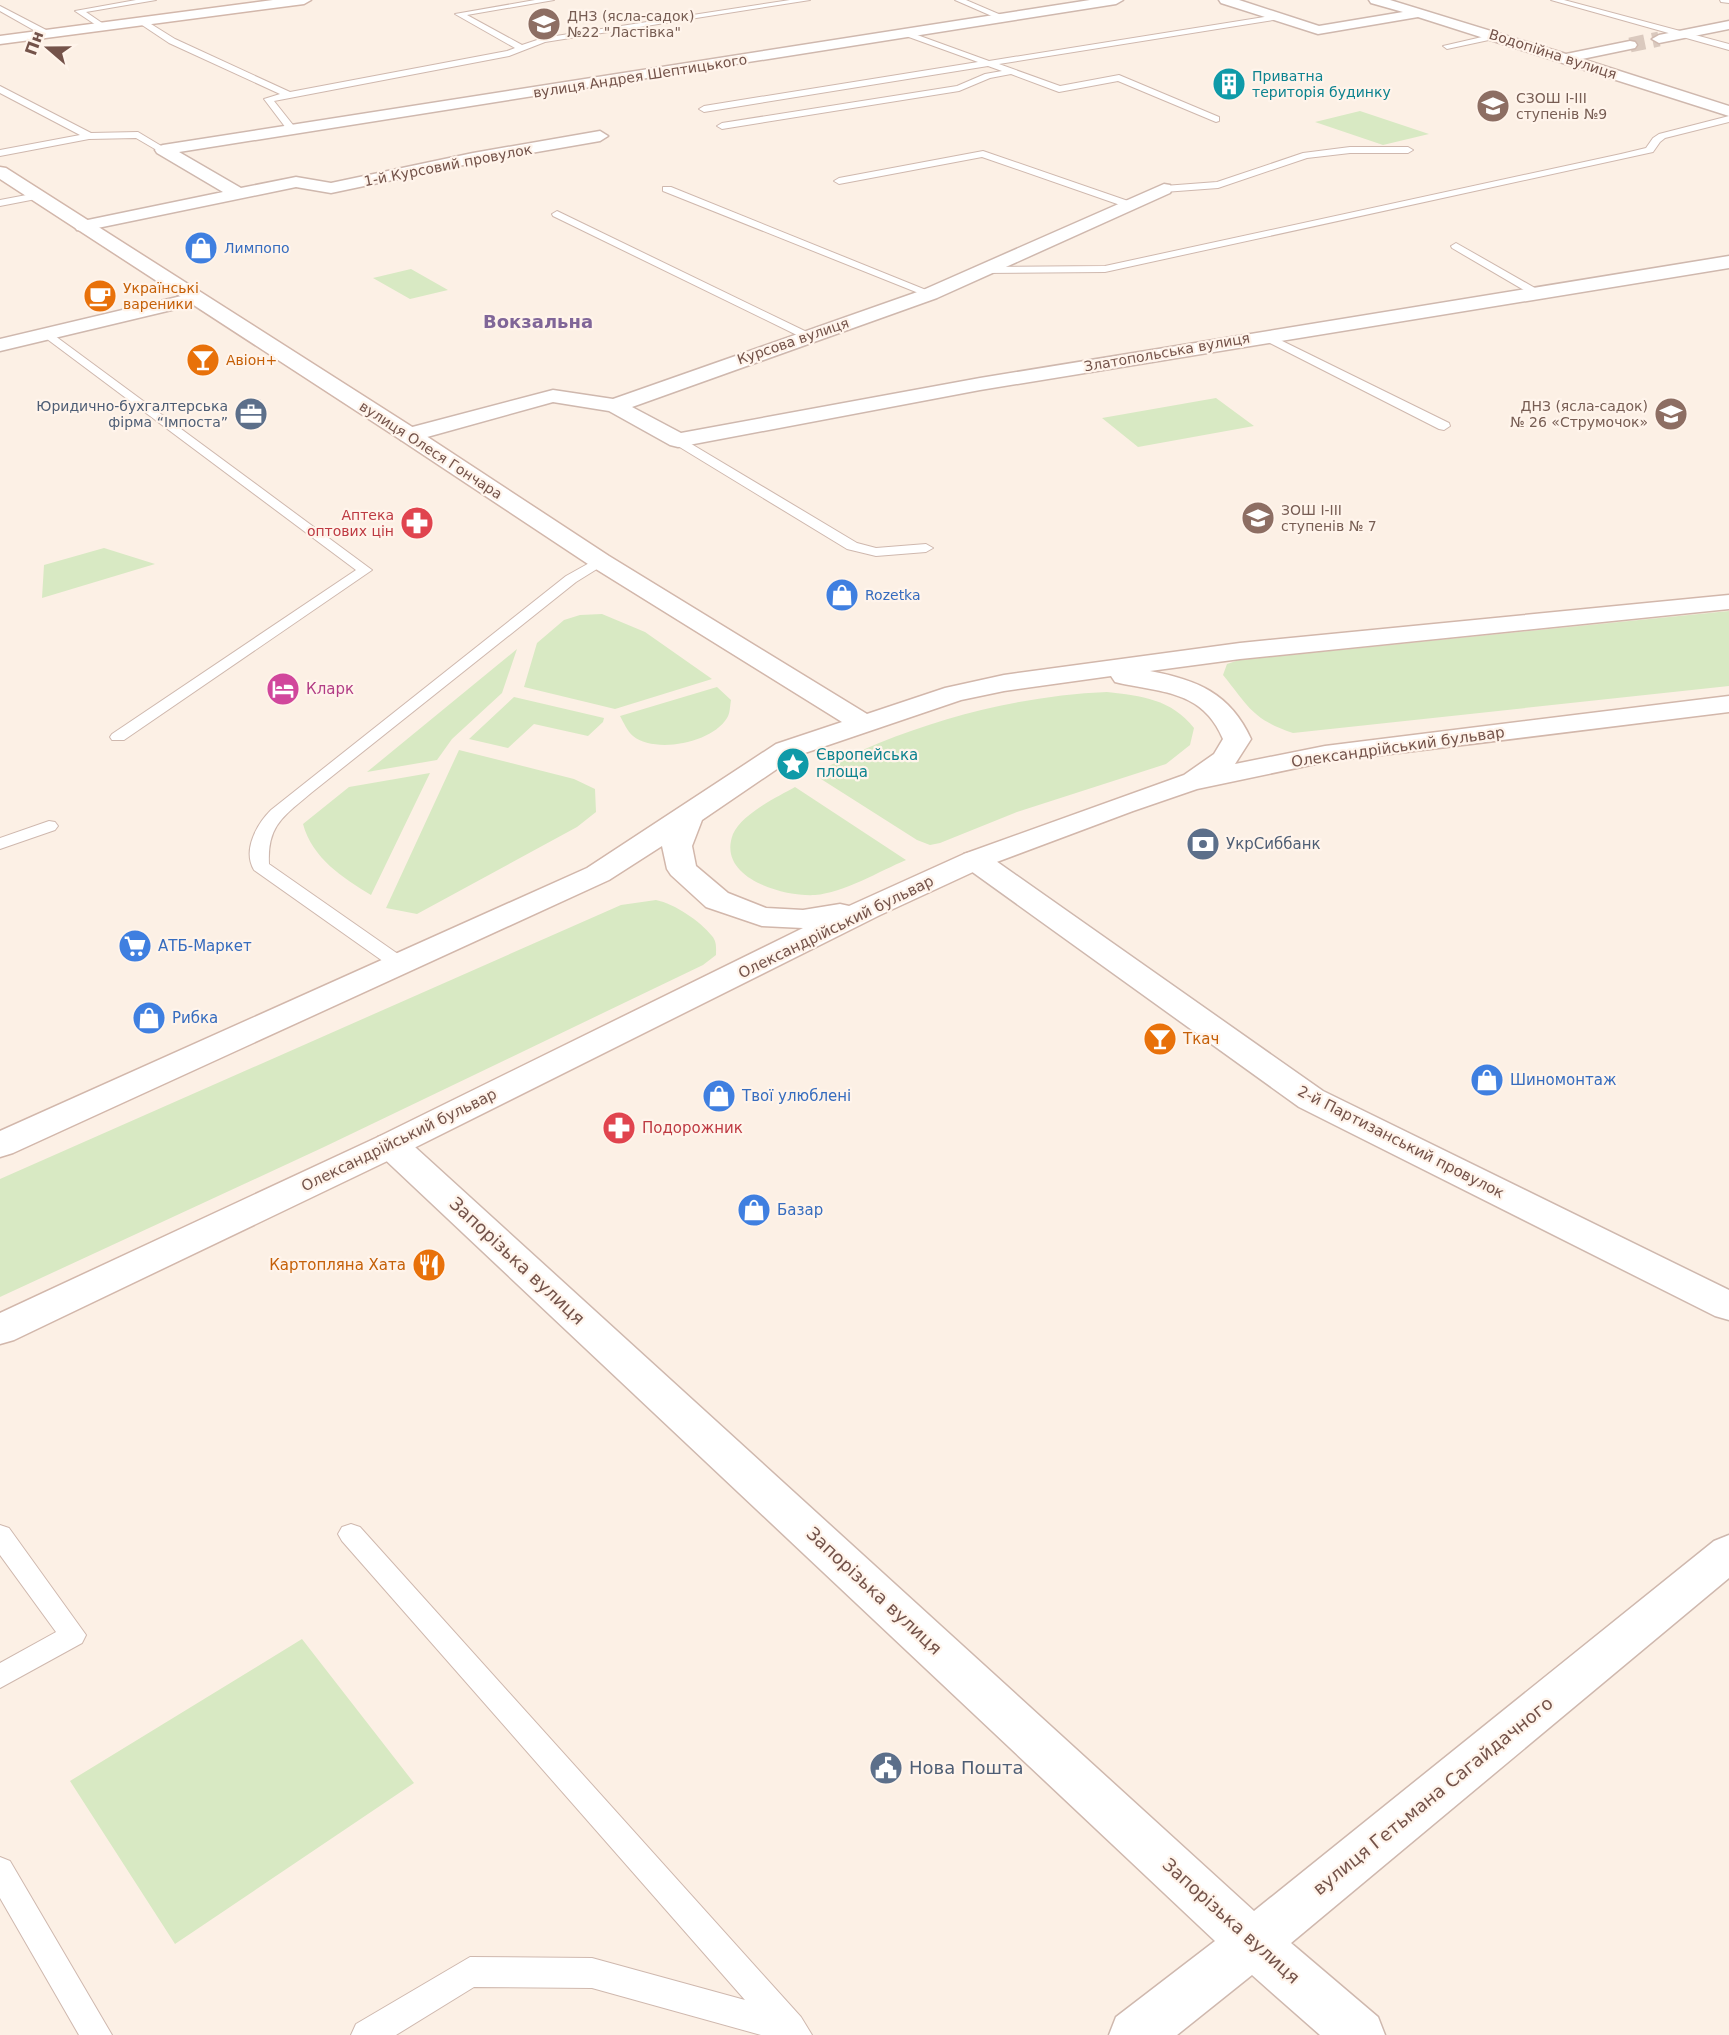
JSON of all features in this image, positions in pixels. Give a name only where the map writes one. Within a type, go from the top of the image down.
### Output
[{"type":"street","points":[[0,40],[304,0]]},
{"type":"street","name":"вулиця Андрея Шептицького","points":[[163,150],[1116,0]]},
{"type":"street","points":[[1226,0],[1318,30],[1420,13]]},
{"type":"street","name":"Водопійна вулиця","points":[[1376,0],[1567,58],[1729,111]]},
{"type":"street","points":[[1659,39],[1729,25]]},
{"type":"street","points":[[1567,58],[1629,45]]},
{"type":"street","name":"1-й Курсовий провулок","points":[[238,194],[296,182],[331,188],[473,158],[600,136]]},
{"type":"street","points":[[163,150],[238,194]]},
{"type":"street","name":"вулиця Олеся Гончара","points":[[0,172],[194,299],[409,435],[600,561],[864,724]]},
{"type":"street","name":"Курсова вулиця","points":[[409,435],[553,396],[615,406],[930,294],[1164,189]]},
{"type":"street","points":[[83,226],[238,194]]},
{"type":"street","name":"Златопольська вулиця","points":[[678,440],[980,384],[1729,262]]},
{"type":"street","points":[[0,345],[194,299]]},
{"type":"street","points":[[615,406],[678,440]]},
{"type":"street","points":[[0,1145],[598,874],[786,750],[954,694],[1004,683],[1249,650],[1729,602]]},
{"type":"street","points":[[1070,674],[1143,677],[1184,688],[1211,703],[1227,718],[1237,739],[1225,759],[1190,782]]},
{"type":"street","name":"Олександрійський бульвар","points":[[0,1330],[391,1145],[869,908],[975,860],[1190,782],[1348,751],[1729,704]]},
{"type":"street","points":[[689,816],[677,846],[682,869],[717,900],[762,917],[772,918],[803,919],[869,908]]},
{"type":"street","name":"2-й Партизанський провулок","points":[[975,860],[1311,1099],[1729,1306]]},
{"type":"street","name":"Запорізька вулиця","points":[[391,1145],[1253,1943],[1359,2035]]},
{"type":"street","name":"вулиця Гетьмана Сагайдачного","points":[[1135,2035],[1253,1943],[1729,1553]]},
{"type":"lane","points":[[102,27],[79,10],[152,0]]},
{"type":"lane","points":[[521,48],[459,14],[550,0]]},
{"type":"lane","points":[[292,130],[268,99],[509,53],[543,40],[806,0]]},
{"type":"lane","points":[[959,0],[1004,18]]},
{"type":"lane","points":[[1555,0],[1729,47]]},
{"type":"lane","points":[[1724,0],[1729,1]]},
{"type":"lane","points":[[0,8],[47,34]]},
{"type":"lane","points":[[704,109],[1276,16]]},
{"type":"lane","points":[[140,21],[171,41],[289,95]]},
{"type":"lane","points":[[909,34],[1059,89],[1119,78],[1216,119]]},
{"type":"lane","points":[[1447,46],[1495,36]]},
{"type":"lane","points":[[722,126],[959,88],[988,76],[1014,72]]},
{"type":"lane","points":[[0,89],[89,135]]},
{"type":"lane","points":[[980,270],[1106,269],[1640,153],[1650,150],[1656,140],[1662,136],[1729,119]]},
{"type":"lane","points":[[0,153],[89,135],[138,135],[163,150]]},
{"type":"lane","points":[[1164,189],[1218,185],[1306,156],[1350,150],[1408,150]]},
{"type":"lane","points":[[839,181],[983,153],[1127,204]]},
{"type":"lane","points":[[667,189],[930,294]]},
{"type":"lane","points":[[0,203],[37,196]]},
{"type":"lane","points":[[557,214],[807,336]]},
{"type":"lane","points":[[1456,246],[1538,294]]},
{"type":"lane","points":[[48,334],[365,570],[118,737]]},
{"type":"lane","points":[[1264,336],[1444,426]]},
{"type":"lane","points":[[678,440],[852,546],[876,552],[926,548]]},
{"type":"lane","points":[[401,965],[260,866],[258,846],[265,825],[305,789],[552,593],[600,561]]},
{"type":"lane","points":[[0,844],[50,826]]},
{"type":"lane","points":[[351,1534],[793,2031]]},
{"type":"lane","points":[[0,1535],[73,1635],[0,1676]]},
{"type":"lane","points":[[0,1871],[96,2035]]},
{"type":"lane","points":[[367,2035],[470,1972],[592,1973],[793,2031]]},
{"type":"green space","points":[[1360,111],[1429,134],[1383,145],[1315,122]]},
{"type":"green space","points":[[411,269],[448,290],[410,299],[373,278]]},
{"type":"green space","points":[[1216,398],[1254,426],[1138,447],[1102,418]]},
{"type":"green space","points":[[104,548],[155,564],[42,598],[44,565]]},
{"type":"green space","points":[[1729,611],[1729,686],[1293,733],[1268,723],[1252,711],[1223,675],[1227,664],[1239,660]]},
{"type":"green space","points":[[602,614],[645,632],[712,679],[615,709],[524,687],[537,643],[564,620],[580,615]]},
{"type":"green space","points":[[517,649],[502,693],[452,739],[437,760],[367,772]]},
{"type":"green space","points":[[717,687],[731,700],[728,716],[720,727],[709,734],[683,743],[668,745],[643,741],[631,734],[620,716]]},
{"type":"green space","points":[[1107,692],[1155,701],[1176,711],[1194,728],[1190,745],[1166,764],[1017,812],[940,843],[930,845],[917,840],[821,779],[818,774],[820,770],[879,743],[962,715],[1049,697]]},
{"type":"green space","points":[[514,697],[604,718],[603,722],[588,736],[534,724],[508,748],[469,739]]},
{"type":"green space","points":[[459,750],[574,779],[595,789],[596,812],[577,827],[417,914],[386,908]]},
{"type":"green space","points":[[430,773],[371,895],[330,866],[313,847],[303,824],[349,787]]},
{"type":"green space","points":[[795,787],[906,860],[849,886],[815,895],[787,892],[756,882],[743,873],[734,862],[730,849],[733,834],[752,813]]},
{"type":"green space","points":[[656,900],[679,909],[707,930],[714,938],[716,955],[703,965],[324,1147],[0,1297],[0,1179],[621,905]]},
{"type":"green space","points":[[302,1639],[414,1783],[175,1944],[70,1781]]},
{"type":"tunnel","points":[[1630,45],[1659,39]]},
{"type":"place","name":"ДНЗ (ясла-садок) №22 \"Ластівка\"","points":[[544,24]]},
{"type":"place","name":"Приватна територія будинку","points":[[1229,84]]},
{"type":"place","name":"СЗОШ І-ІІІ ступенів №9","points":[[1493,106]]},
{"type":"place","name":"Лимпопо","points":[[201,248]]},
{"type":"place","name":"Українські вареники","points":[[100,296]]},
{"type":"place","name":"Авіон+","points":[[203,360]]},
{"type":"place","name":"Юридично-бухгалтерська фірма “Імпоста”","points":[[251,414]]},
{"type":"place","name":"ДНЗ (ясла-садок) № 26 «Струмочок»","points":[[1671,414]]},
{"type":"place","name":"ЗОШ І-ІІІ ступенів № 7","points":[[1258,518]]},
{"type":"place","name":"Аптека оптових цін","points":[[417,523]]},
{"type":"place","name":"Rozetka","points":[[842,595]]},
{"type":"place","name":"Кларк","points":[[283,689]]},
{"type":"place","name":"Європейська площа","points":[[793,764]]},
{"type":"place","name":"УкрСиббанк","points":[[1203,844]]},
{"type":"place","name":"АТБ-Маркет","points":[[135,946]]},
{"type":"place","name":"Рибка","points":[[149,1018]]},
{"type":"place","name":"Ткач","points":[[1160,1039]]},
{"type":"place","name":"Шиномонтаж","points":[[1487,1080]]},
{"type":"place","name":"Твої улюблені","points":[[719,1096]]},
{"type":"place","name":"Подорожник","points":[[619,1128]]},
{"type":"place","name":"Базар","points":[[754,1210]]},
{"type":"place","name":"Картопляна Хата","points":[[429,1265]]},
{"type":"place","name":"Нова Пошта","points":[[886,1768]]},
{"type":"district","name":"Вокзальна","points":[[538,322]]}]
